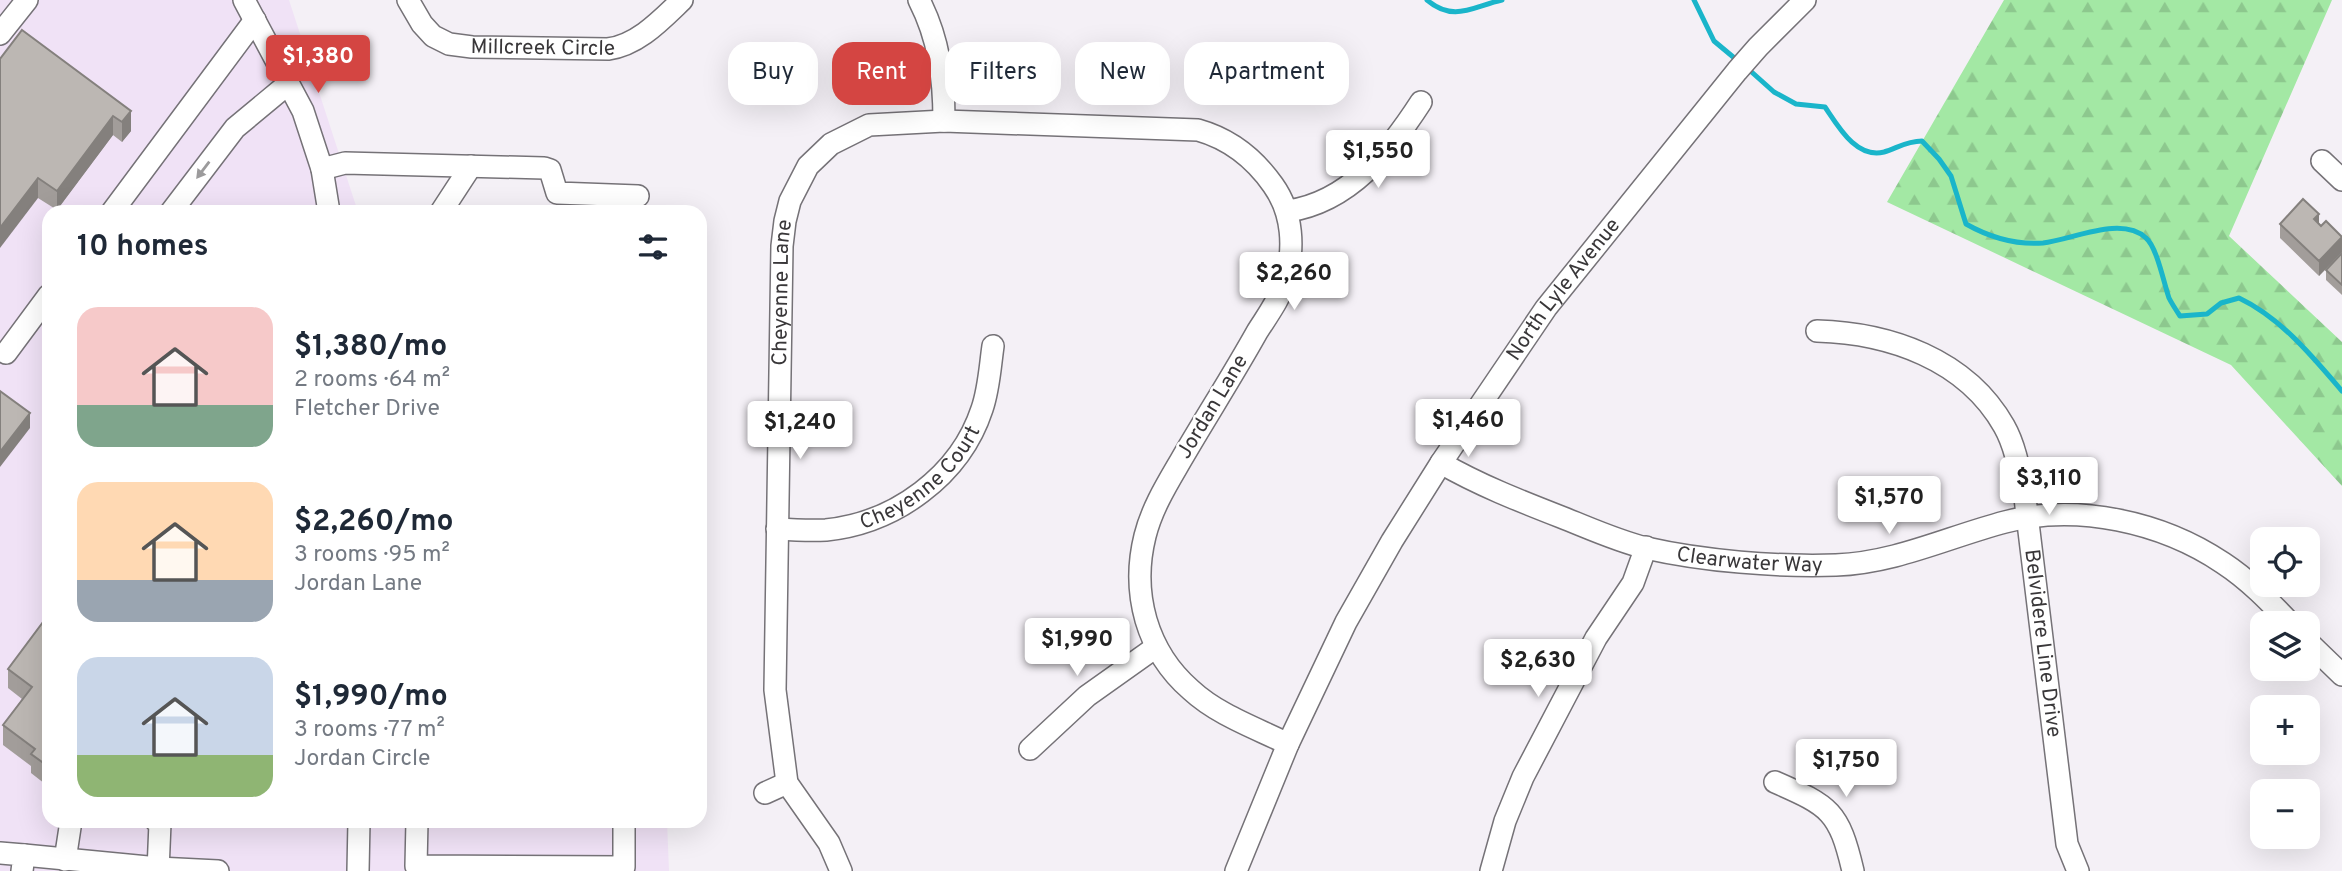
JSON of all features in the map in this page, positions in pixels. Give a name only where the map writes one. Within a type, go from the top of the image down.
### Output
[{"type":"street","points":[[1,29],[27,0]]},
{"type":"street","points":[[244,0],[303,111],[322,169],[328,205]]},
{"type":"street","name":"Millcreek Circle","points":[[408,0],[422,24],[433,36],[449,44],[472,47],[608,50],[635,41],[682,0]]},
{"type":"street","points":[[919,0],[929,21],[942,66],[944,121]]},
{"type":"street","name":"North Lyle Avenue","points":[[1236,871],[1288,744],[1346,622],[1441,463],[1546,308],[1737,71],[1805,0]]},
{"type":"street","points":[[117,205],[255,20]]},
{"type":"street","points":[[176,205],[235,128],[288,84]]},
{"type":"street","points":[[1288,211],[1316,203],[1361,176],[1396,141],[1422,102]]},
{"type":"street","name":"Jordan Lane","points":[[944,121],[1178,128],[1206,132],[1243,152],[1270,180],[1288,211],[1292,244],[1282,291],[1164,489],[1145,534],[1139,580],[1143,608],[1156,647],[1173,672],[1192,691],[1229,715],[1288,744]]},
{"type":"street","name":"Cheyenne Lane","points":[[841,871],[829,843],[787,783],[775,690],[782,246],[785,221],[793,192],[808,166],[831,144],[869,125],[944,121]]},
{"type":"street","points":[[2322,161],[2342,180]]},
{"type":"street","points":[[322,169],[345,163],[544,168],[550,170],[557,193],[638,196]]},
{"type":"street","points":[[446,205],[471,166]]},
{"type":"street","points":[[6,353],[42,304]]},
{"type":"street","name":"Belvidere Line Drive","points":[[1817,331],[1850,332],[1888,339],[1919,352],[1950,368],[1972,386],[2004,426],[2015,452],[2028,518],[2067,844],[2078,871]]},
{"type":"street","name":"Cheyenne Court","points":[[778,529],[825,530],[856,525],[885,515],[919,495],[951,466],[977,422],[987,391],[993,346]]},
{"type":"street","name":"Clearwater Way","points":[[1441,463],[1514,499],[1646,547],[1743,563],[1838,565],[1901,555],[1997,524],[2028,518],[2067,515],[2105,518],[2157,530],[2222,562],[2256,587],[2279,611]]},
{"type":"street","points":[[1491,871],[1505,821],[1523,776],[1596,638],[1633,583],[1646,547]]},
{"type":"street","points":[[1030,749],[1087,696],[1156,647]]},
{"type":"street","points":[[2320,653],[2342,674]]},
{"type":"street","points":[[1775,782],[1817,800],[1833,817],[1845,836],[1853,871]]},
{"type":"street","points":[[765,793],[787,783]]},
{"type":"street","points":[[65,860],[70,828]]},
{"type":"street","points":[[158,869],[160,828]]},
{"type":"street","points":[[358,871],[359,828]]},
{"type":"street","points":[[418,828],[416,866],[577,869],[624,867],[624,828]]},
{"type":"street","points":[[0,852],[23,863],[65,860],[158,869],[218,871]]},
{"type":"shaded area","points":[[0,0],[289,0],[356,205],[42,205],[42,828],[667,828],[669,871],[0,871]]},
{"type":"green space","points":[[2004,0],[2332,0],[2229,236],[2342,342],[2342,486],[2231,365],[1887,202]]},
{"type":"building","points":[[22,30],[131,111],[122,122],[113,116],[57,191],[38,178],[0,228],[0,59]]},
{"type":"building","points":[[2303,199],[2319,214],[2314,219],[2321,226],[2326,221],[2342,237],[2319,261],[2280,224]]},
{"type":"building","points":[[2342,253],[2342,285],[2326,270]]},
{"type":"building","points":[[0,391],[30,413],[0,452]]},
{"type":"building","points":[[42,623],[42,762],[31,754],[35,749],[3,725],[32,687],[8,669]]},
{"type":"waterway","points":[[1427,0],[1446,11],[1455,12],[1502,0]]},
{"type":"waterway","points":[[1694,0],[1714,41],[1738,61]]},
{"type":"waterway","points":[[1746,67],[1774,92],[1796,104],[1825,107],[1849,139],[1865,151],[1884,152],[1907,143],[1922,141],[1951,176],[1966,224],[1984,233],[2013,241],[2043,243],[2110,229],[2136,231],[2146,238],[2154,249],[2169,298],[2180,316],[2207,314],[2221,303],[2239,298],[2282,327],[2342,391]]}]
